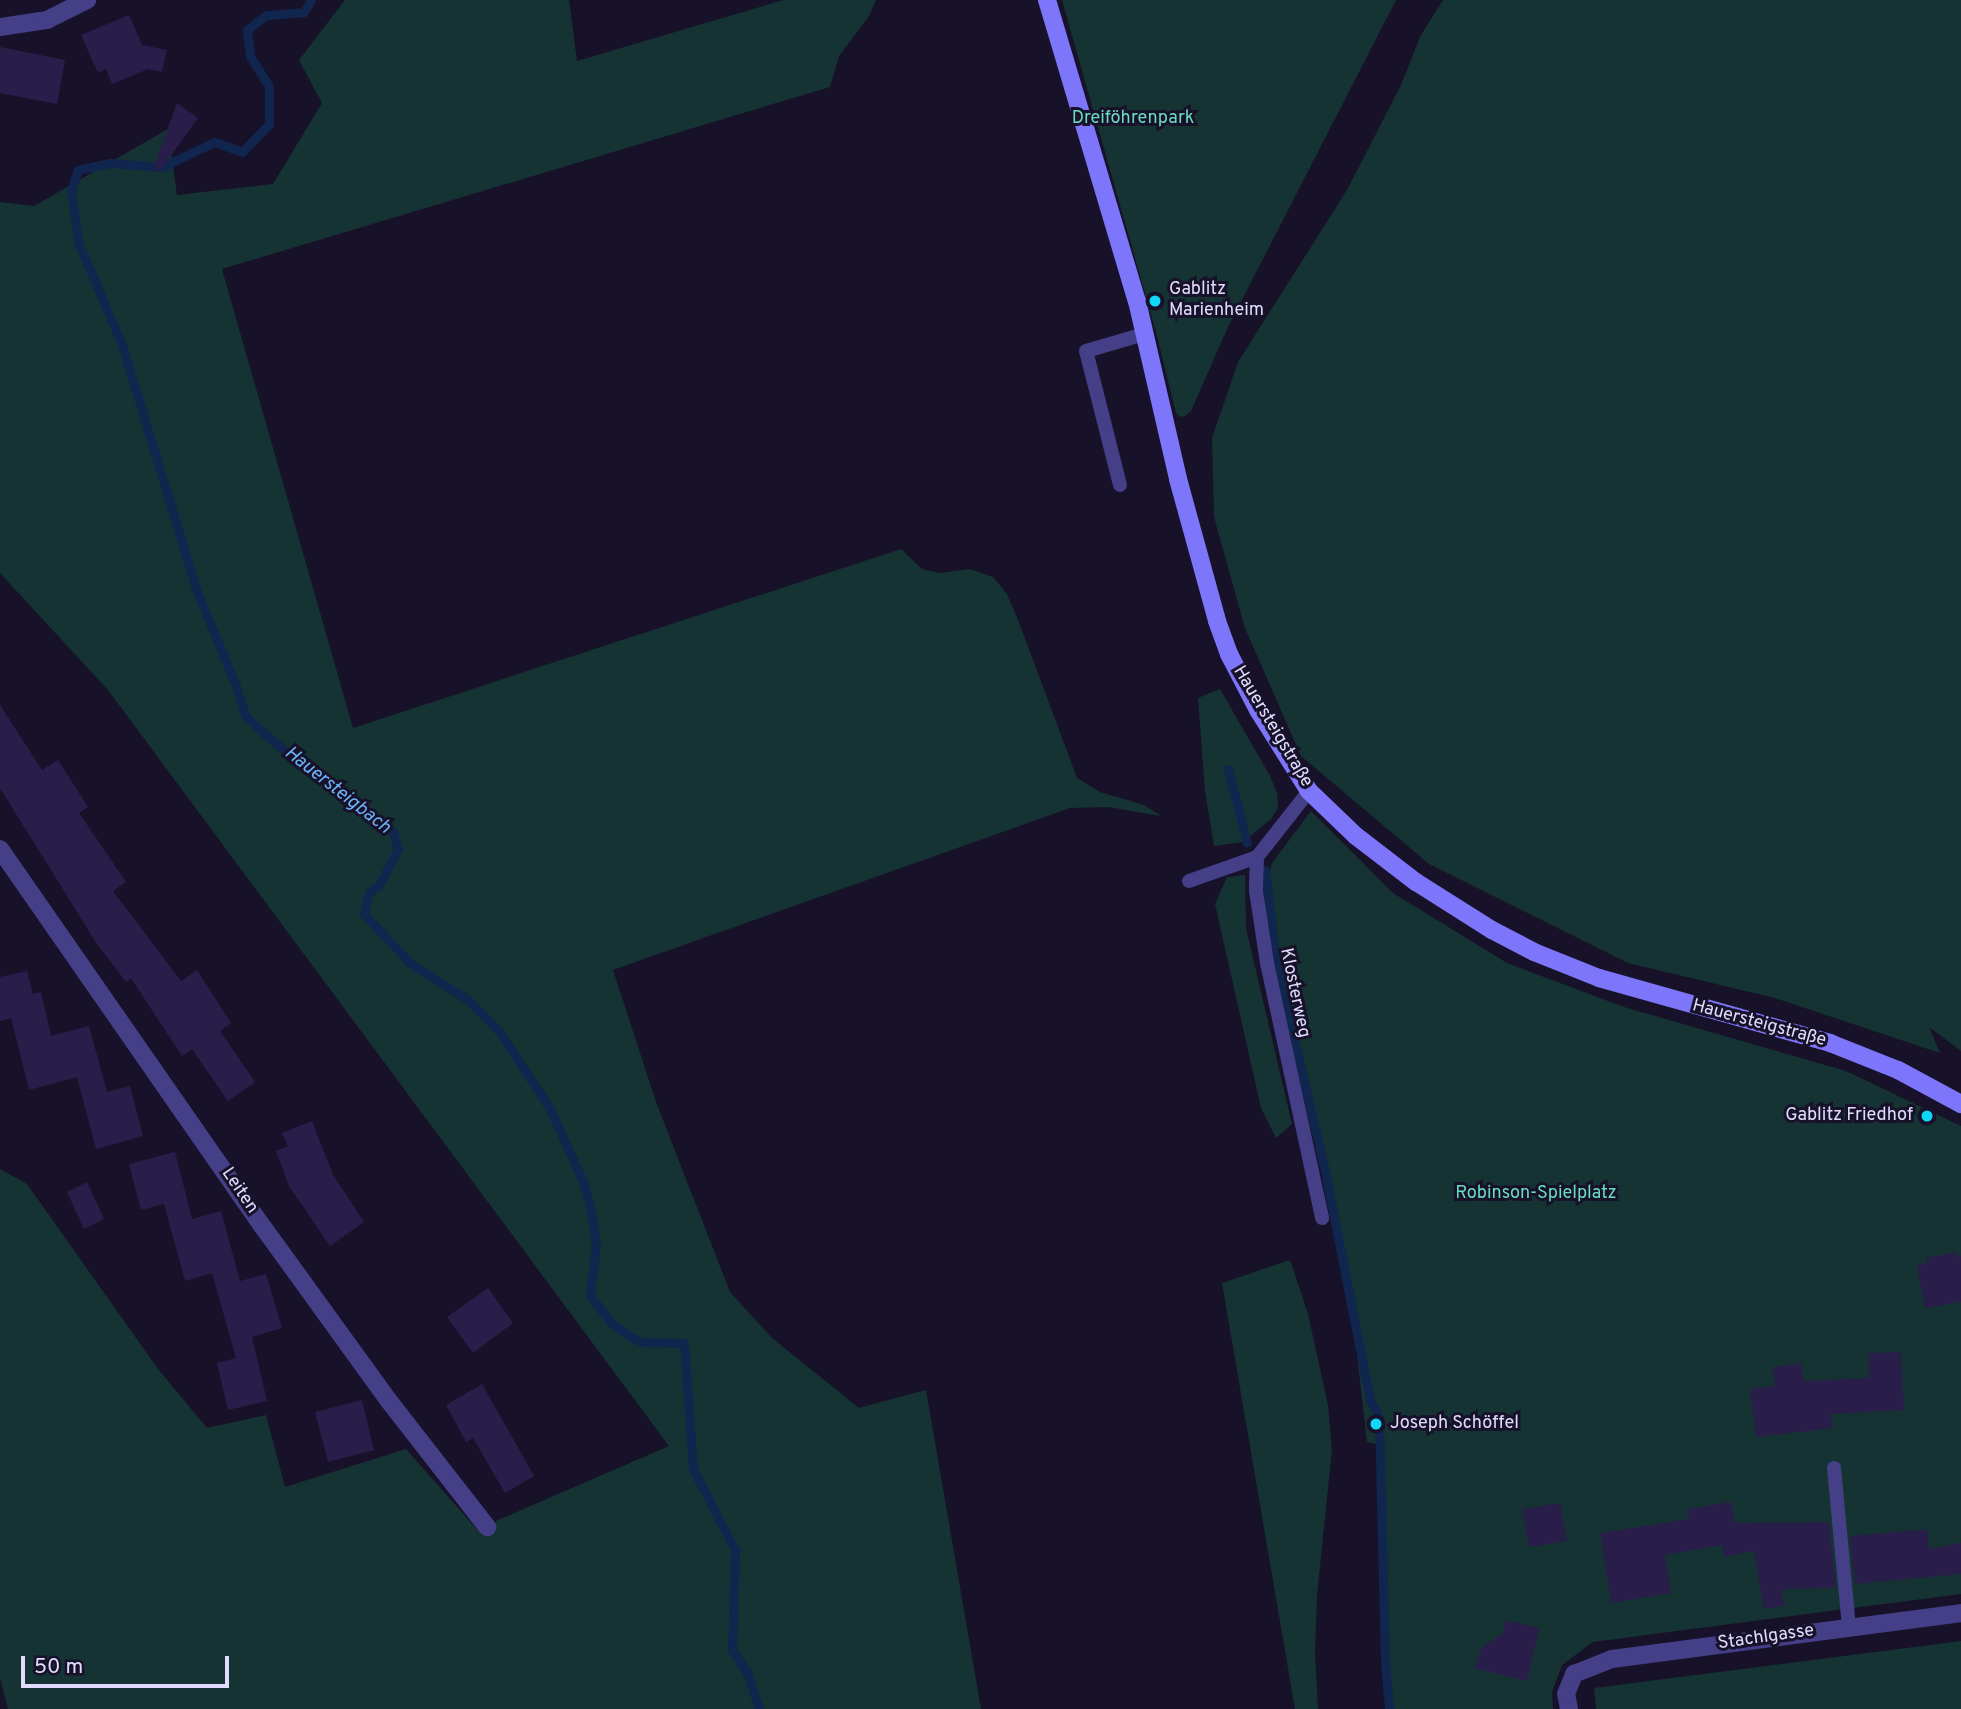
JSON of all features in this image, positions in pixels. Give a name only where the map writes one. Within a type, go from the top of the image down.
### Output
[{"type":"street","points":[[0,27],[47,20],[87,0]]},
{"type":"street","name":"Hauersteigstraße","points":[[1047,0],[1144,334],[1178,479],[1217,621],[1229,654],[1258,710],[1309,791],[1356,836],[1416,883],[1492,930],[1534,951],[1599,978],[1830,1043],[1898,1070],[1961,1104]]},
{"type":"street","name":"Leiten","points":[[0,849],[263,1227],[389,1401],[487,1527]]},
{"type":"street","name":"Stachlgasse","points":[[1569,1709],[1566,1694],[1574,1674],[1612,1659],[1961,1613]]},
{"type":"lane","points":[[1120,485],[1086,351],[1144,334]]},
{"type":"lane","points":[[1189,881],[1257,857],[1309,791]]},
{"type":"lane","name":"Klosterweg","points":[[1257,857],[1256,891],[1266,963],[1322,1218]]},
{"type":"lane","points":[[1834,1468],[1849,1626]]},
{"type":"green space","points":[[345,0],[569,0],[577,61],[783,0],[876,0],[869,16],[839,56],[830,87],[222,269],[353,728],[901,549],[922,569],[939,573],[970,569],[993,577],[1007,594],[1018,620],[1077,778],[1100,792],[1144,805],[1161,816],[1108,807],[1070,808],[613,970],[656,1102],[730,1292],[772,1338],[859,1408],[926,1390],[981,1709],[8,1709],[0,1678],[0,1169],[27,1184],[158,1369],[207,1428],[266,1415],[285,1487],[406,1449],[482,1535],[498,1520],[669,1446],[108,690],[0,573],[0,202],[34,206],[168,129],[177,195],[273,184],[322,103],[299,60]]},
{"type":"green space","name":"Dreiföhrenpark","points":[[1062,0],[1396,0],[1228,327],[1191,411],[1185,416],[1180,417],[1176,413],[1156,332]]},
{"type":"green space","points":[[1443,0],[1961,0],[1961,1051],[1929,1027],[1940,1053],[1775,998],[1628,963],[1429,864],[1301,756],[1245,628],[1214,517],[1212,438],[1238,362],[1347,190],[1401,85],[1421,35]]},
{"type":"green space","points":[[1220,689],[1270,776],[1277,793],[1278,808],[1271,819],[1243,842],[1214,846],[1205,791],[1198,698]]},
{"type":"green space","name":"Robinson-Spielplatz","points":[[1311,811],[1393,893],[1507,963],[1624,1007],[1846,1071],[1961,1126],[1961,1594],[1593,1642],[1562,1665],[1552,1692],[1553,1709],[1392,1709],[1388,1660],[1384,1446],[1367,1442],[1356,1346],[1324,1177],[1274,966],[1264,894],[1272,863]]},
{"type":"green space","points":[[1245,875],[1246,928],[1292,1124],[1276,1138],[1261,1108],[1215,904],[1227,877]]},
{"type":"green space","points":[[1290,1260],[1308,1314],[1328,1405],[1332,1450],[1317,1595],[1315,1652],[1318,1709],[1295,1709],[1222,1283]]},
{"type":"green space","points":[[1961,1641],[1961,1709],[1596,1709],[1594,1688]]},
{"type":"building","points":[[129,15],[142,45],[167,50],[162,72],[148,69],[112,84],[106,69],[98,73],[81,35]]},
{"type":"building","points":[[0,47],[65,60],[57,104],[0,93]]},
{"type":"building","points":[[177,103],[198,118],[160,171],[154,167]]},
{"type":"building","points":[[0,705],[42,770],[58,760],[88,807],[79,813],[126,882],[113,891],[181,981],[197,970],[231,1023],[220,1031],[255,1082],[228,1101],[192,1049],[182,1056],[131,978],[126,982],[95,941],[0,788]]},
{"type":"building","points":[[27,971],[33,994],[41,992],[51,1036],[89,1026],[107,1092],[130,1086],[143,1136],[96,1149],[77,1077],[29,1090],[11,1018],[0,1021],[0,977]]},
{"type":"building","points":[[312,1121],[333,1175],[364,1222],[330,1246],[289,1186],[276,1151],[288,1146],[282,1133]]},
{"type":"building","points":[[175,1152],[192,1219],[221,1211],[240,1281],[266,1274],[282,1328],[252,1337],[267,1401],[228,1410],[217,1363],[236,1358],[212,1273],[185,1281],[164,1204],[141,1210],[129,1164]]},
{"type":"building","points":[[87,1182],[104,1219],[84,1229],[67,1192]]},
{"type":"building","points":[[1957,1252],[1958,1257],[1961,1256],[1961,1302],[1925,1308],[1917,1265],[1927,1263],[1926,1258]]},
{"type":"building","points":[[488,1288],[513,1323],[473,1353],[447,1317]]},
{"type":"building","points":[[1901,1352],[1904,1410],[1831,1414],[1833,1428],[1756,1437],[1750,1389],[1775,1386],[1772,1367],[1801,1363],[1804,1381],[1869,1378],[1868,1353]]},
{"type":"building","points":[[482,1384],[534,1476],[505,1493],[473,1438],[466,1442],[446,1405]]},
{"type":"building","points":[[362,1400],[374,1450],[328,1462],[315,1412]]},
{"type":"building","points":[[1731,1502],[1735,1523],[1829,1522],[1836,1588],[1782,1589],[1784,1606],[1764,1609],[1754,1551],[1724,1557],[1722,1545],[1665,1555],[1671,1593],[1611,1603],[1600,1533],[1689,1519],[1687,1509]]},
{"type":"building","points":[[1560,1503],[1567,1541],[1529,1547],[1522,1509]]},
{"type":"building","points":[[1927,1529],[1929,1549],[1961,1543],[1961,1574],[1855,1584],[1850,1536]]},
{"type":"building","points":[[1506,1620],[1539,1628],[1527,1681],[1474,1668],[1481,1648],[1503,1633]]},
{"type":"waterway","name":"Hauersteigbach","points":[[311,0],[304,12],[266,15],[247,30],[250,56],[269,87],[269,124],[242,152],[214,142],[162,167],[110,163],[78,170],[71,190],[79,244],[122,345],[196,589],[236,686],[245,716],[289,755],[393,832],[398,849],[379,885],[369,892],[364,914],[411,964],[467,999],[498,1030],[550,1109],[583,1181],[592,1215],[596,1246],[590,1295],[611,1323],[631,1337],[643,1342],[684,1343],[693,1469],[735,1550],[732,1650],[747,1672],[759,1709]]},
{"type":"waterway","points":[[1228,769],[1247,843]]},
{"type":"waterway","points":[[1265,870],[1276,962],[1326,1176],[1370,1400],[1379,1418],[1385,1661],[1389,1709]]},
{"type":"place","name":"Gablitz Marienheim","points":[[1155,301]]},
{"type":"place","name":"Gablitz Friedhof","points":[[1927,1116]]},
{"type":"place","name":"Joseph Schöffel","points":[[1376,1424]]}]
